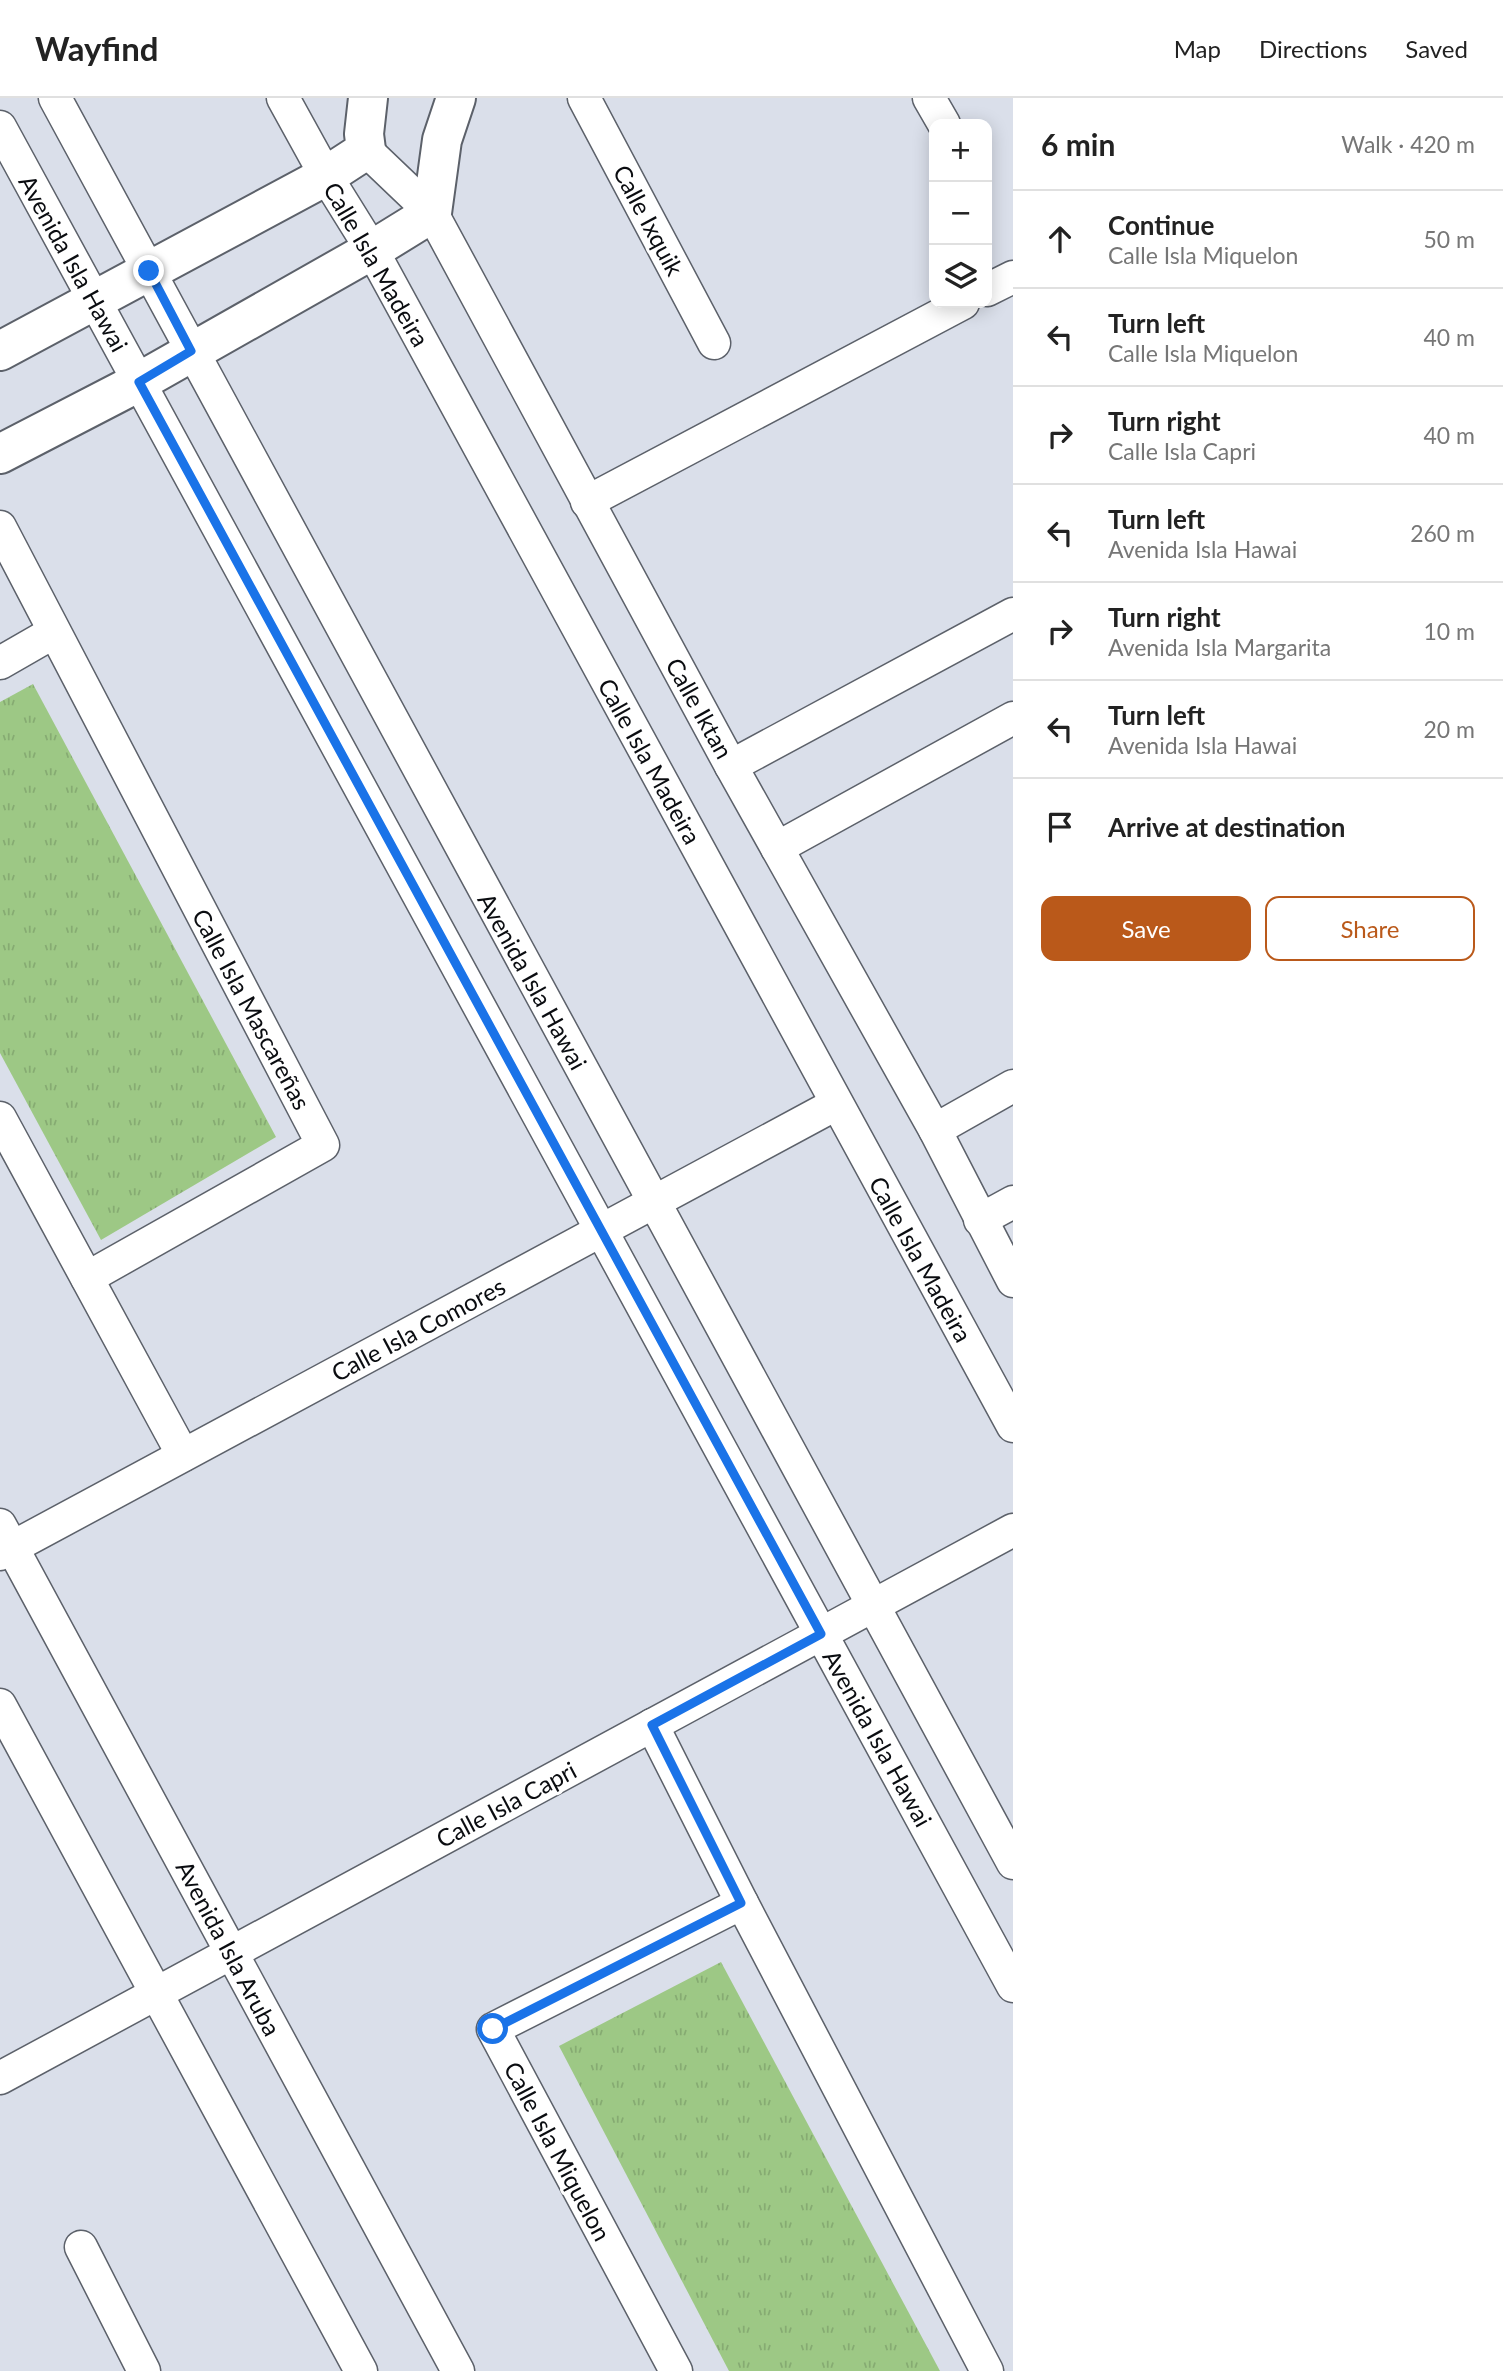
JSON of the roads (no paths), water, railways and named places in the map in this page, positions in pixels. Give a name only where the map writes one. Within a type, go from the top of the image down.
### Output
[{"type":"street","name":"Avenida Isla Hawai","points":[[55,98],[1013,1863]]},
{"type":"street","name":"Calle Isla Madeira","points":[[284,98],[326,176],[372,250],[1013,1426]]},
{"type":"street","points":[[0,351],[326,176],[366,150],[364,134],[368,98]]},
{"type":"street","points":[[0,454],[139,382],[432,213],[442,139],[456,98]]},
{"type":"street","name":"Calle Ixquik","points":[[584,98],[714,342]]},
{"type":"street","points":[[929,98],[941,119]]},
{"type":"street","name":"Avenida Isla Hawai","points":[[0,127],[1013,1986]]},
{"type":"street","name":"Calle Iktan","points":[[366,150],[432,213],[731,766],[935,1130],[1013,1281]]},
{"type":"street","points":[[992,287],[1013,276]]},
{"type":"street","points":[[587,502],[954,308]]},
{"type":"street","name":"Calle Isla Mascareñas","points":[[0,527],[323,1145],[87,1278]]},
{"type":"street","points":[[731,766],[1013,614]]},
{"type":"street","points":[[0,663],[54,632]]},
{"type":"street","points":[[777,848],[1013,718]]},
{"type":"street","points":[[935,1130],[1013,1086]]},
{"type":"street","name":"Calle Isla Comores","points":[[4,1542],[183,1455],[836,1104]]},
{"type":"street","points":[[0,1118],[183,1455]]},
{"type":"street","points":[[980,1220],[1013,1202]]},
{"type":"street","name":"Calle Isla Capri","points":[[0,2078],[1013,1531]]},
{"type":"street","name":"Avenida Isla Aruba","points":[[4,1542],[232,1952],[458,2371]]},
{"type":"street","points":[[0,1705],[361,2371]]},
{"type":"street","points":[[652,1725],[741,1903],[987,2371]]},
{"type":"street","name":"Calle Isla Miquelon","points":[[676,2371],[493,2029],[741,1903]]},
{"type":"street","points":[[81,2247],[144,2371]]}]
